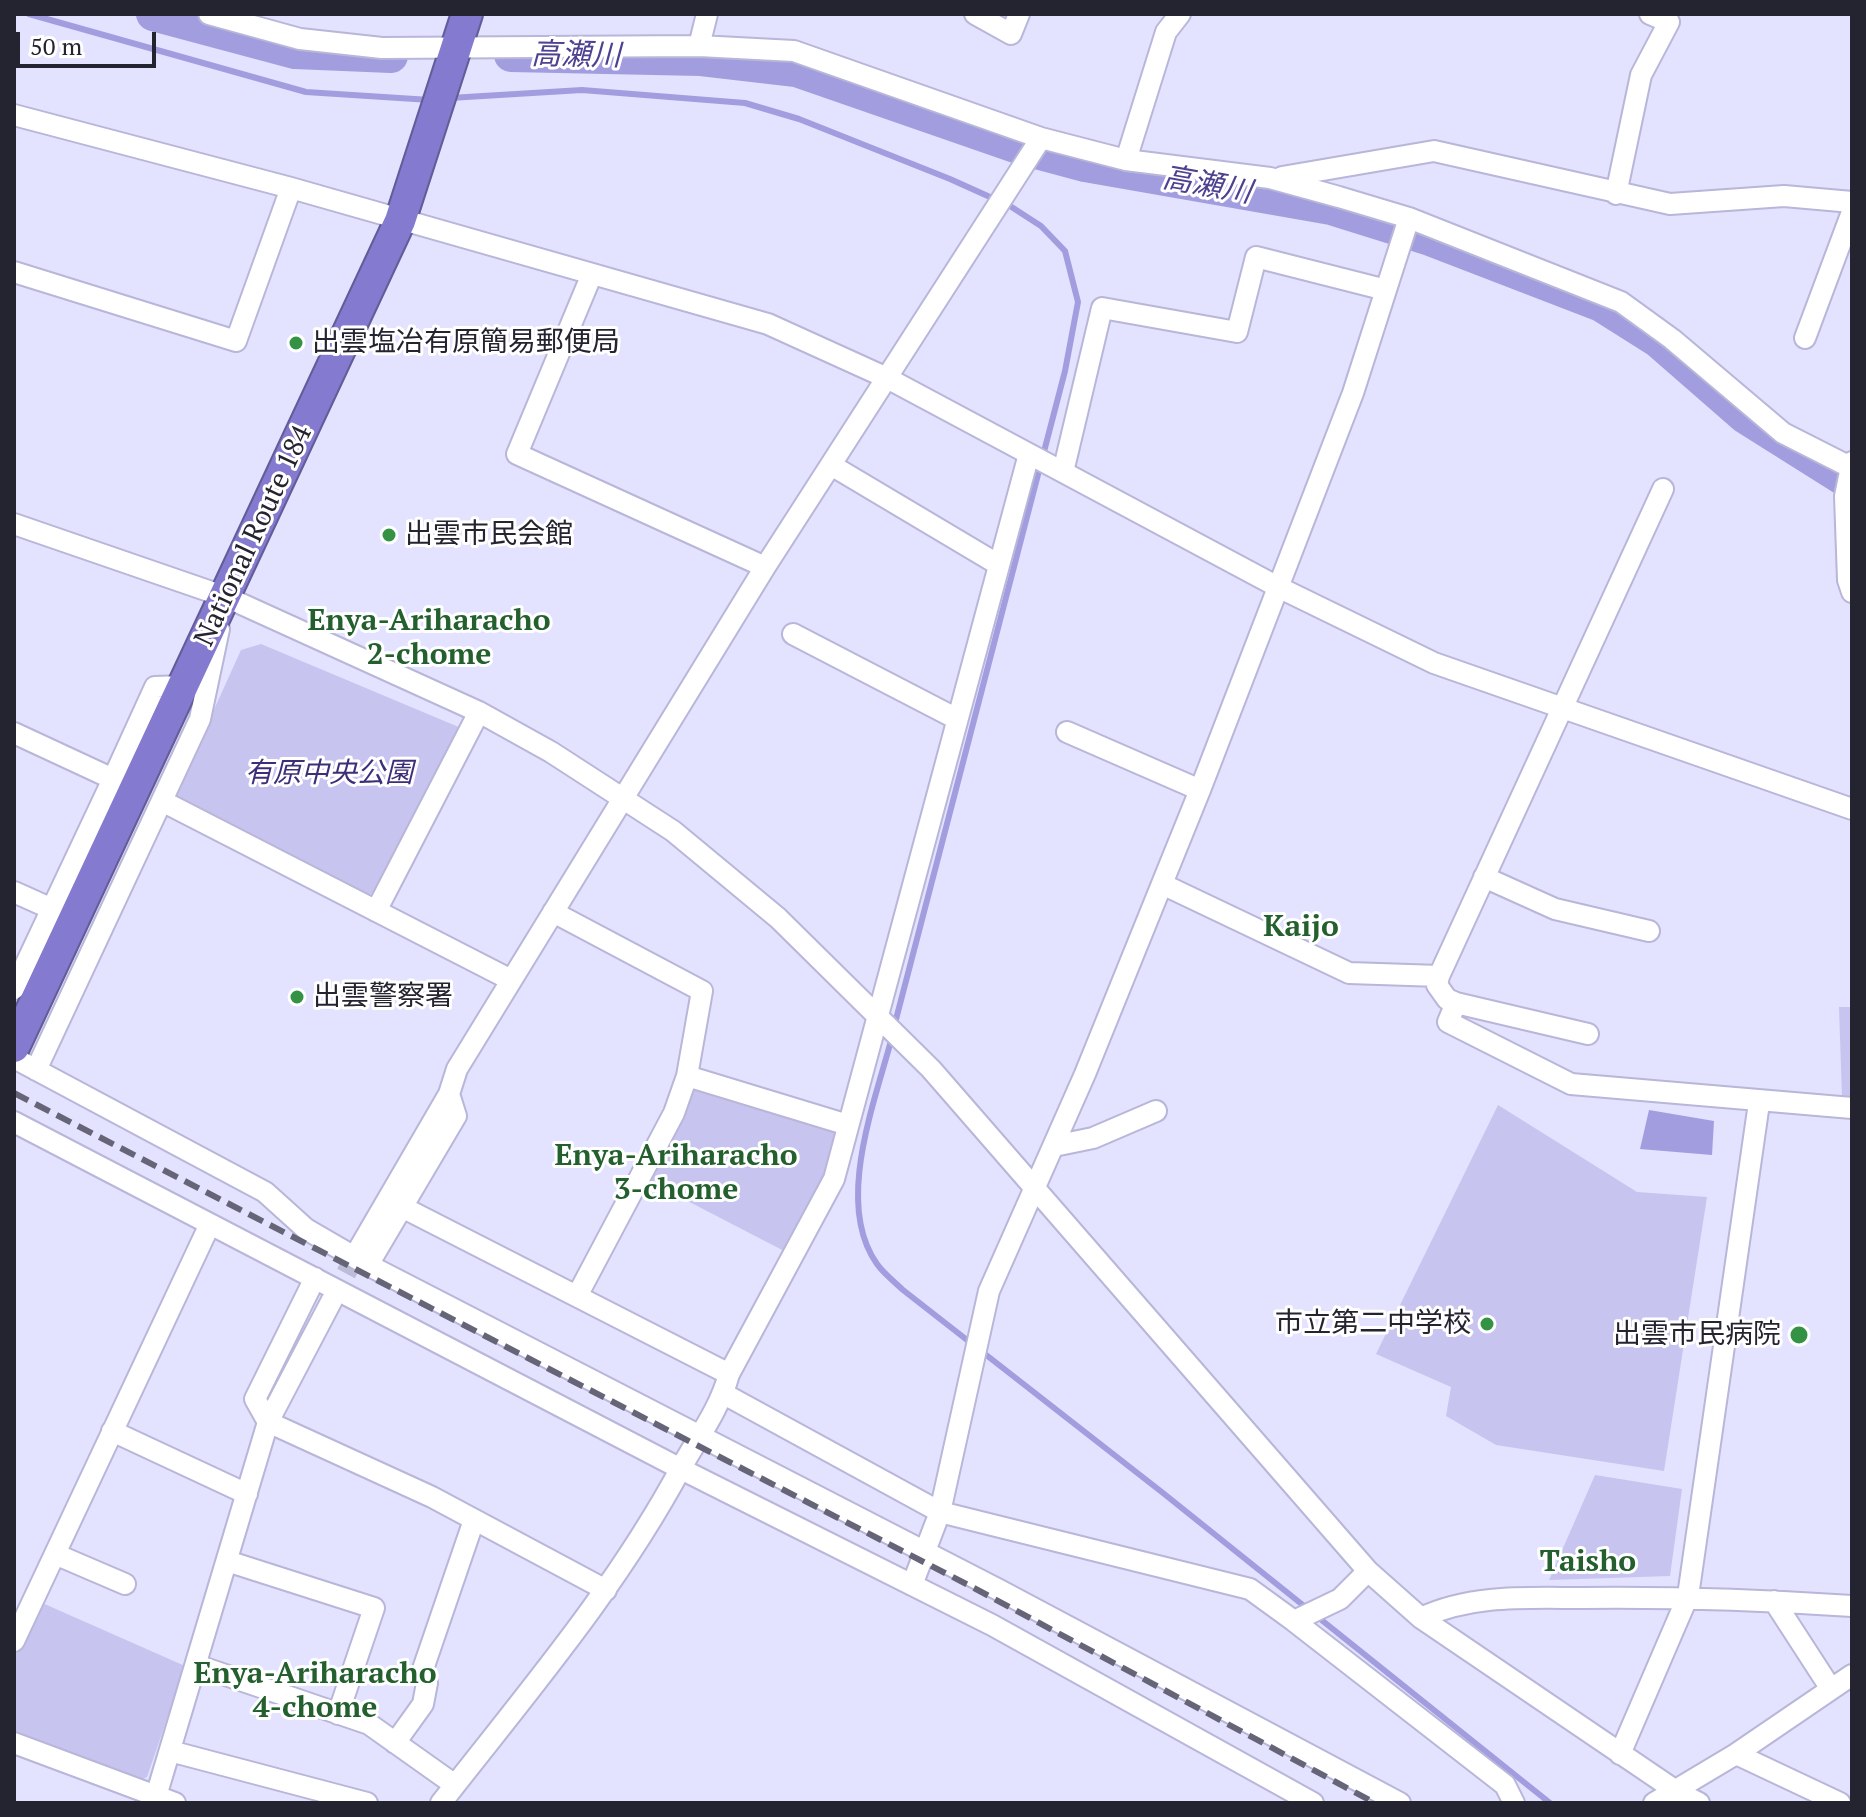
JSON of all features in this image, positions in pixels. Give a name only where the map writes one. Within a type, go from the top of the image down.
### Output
[{"type":"highway","name":"National Route 184","points":[[14,1047],[65,910],[184,686],[400,221],[467,14]]},
{"type":"street","points":[[209,14],[300,39],[382,48],[699,46],[794,51],[1041,138],[1126,160],[1270,178],[1409,218],[1621,302],[1672,339],[1783,433],[1851,466],[1845,496],[1848,580],[1852,592]]},
{"type":"street","points":[[699,46],[707,14]]},
{"type":"street","points":[[975,14],[1011,34],[1019,14]]},
{"type":"street","points":[[1126,160],[1166,32],[1180,14]]},
{"type":"street","points":[[1616,194],[1641,75],[1669,22],[1650,14]]},
{"type":"street","points":[[14,115],[291,188],[768,324],[887,378],[1278,587],[1434,663],[1852,809]]},
{"type":"street","points":[[364,1256],[449,1094],[457,1069],[765,567],[1041,138]]},
{"type":"street","points":[[1270,178],[1434,151],[1670,204],[1784,196],[1852,202]]},
{"type":"street","points":[[14,272],[236,341],[291,188]]},
{"type":"street","points":[[1805,338],[1852,212]]},
{"type":"street","points":[[912,1585],[940,1512],[989,1291],[1054,1146],[1200,790],[1353,393],[1409,218]]},
{"type":"street","points":[[1063,472],[1102,308],[1237,332],[1256,257],[1386,290]]},
{"type":"street","points":[[592,274],[517,454],[765,567]]},
{"type":"street","points":[[441,1803],[606,1590],[668,1497],[834,1179],[1029,454]]},
{"type":"street","points":[[831,465],[999,565]]},
{"type":"street","points":[[1588,1034],[1456,1003],[1447,999],[1437,985],[1560,707],[1663,489]]},
{"type":"street","points":[[14,524],[226,597],[479,712],[673,831],[778,918],[879,1015],[1034,1187],[1368,1571],[1421,1618],[1620,1754],[1699,1803]]},
{"type":"street","points":[[36,1070],[200,719],[226,597]]},
{"type":"street","points":[[793,634],[957,719]]},
{"type":"street","points":[[14,989],[65,910],[113,779],[155,687],[184,686]]},
{"type":"street","points":[[376,911],[479,712]]},
{"type":"street","points":[[1067,732],[1200,790]]},
{"type":"street","points":[[14,733],[113,779]]},
{"type":"street","points":[[162,801],[511,980]]},
{"type":"street","points":[[1484,877],[1555,909],[1649,931]]},
{"type":"street","points":[[1162,884],[1349,973],[1439,976]]},
{"type":"street","points":[[14,892],[65,910]]},
{"type":"street","points":[[553,912],[702,991],[687,1076],[674,1113],[577,1296]]},
{"type":"street","points":[[1456,1003],[1448,1022],[1571,1084],[1759,1103],[1852,1108]]},
{"type":"street","points":[[14,1058],[265,1192],[306,1229],[364,1256],[1400,1803]]},
{"type":"street","points":[[687,1076],[848,1125]]},
{"type":"street","points":[[364,1256],[402,1207],[456,1116],[449,1094]]},
{"type":"street","points":[[1620,1754],[1688,1596],[1759,1103]]},
{"type":"street","points":[[1054,1146],[1093,1138],[1156,1111]]},
{"type":"street","points":[[14,1122],[681,1469],[992,1625],[1313,1803]]},
{"type":"street","points":[[402,1207],[577,1296],[940,1512],[1250,1589],[1505,1785],[1514,1803]]},
{"type":"street","points":[[14,1641],[210,1224]]},
{"type":"street","points":[[315,1278],[255,1399],[268,1422],[474,1520],[606,1590]]},
{"type":"street","points":[[14,1743],[162,1801],[170,1751],[268,1422],[332,1300]]},
{"type":"street","points":[[112,1431],[247,1494]]},
{"type":"street","points":[[395,1743],[423,1704],[427,1683],[422,1672],[474,1520]]},
{"type":"street","points":[[55,1554],[125,1584]]},
{"type":"street","points":[[227,1561],[374,1608],[338,1714]]},
{"type":"street","points":[[1294,1621],[1340,1599],[1368,1571]]},
{"type":"street","points":[[1421,1618],[1447,1606],[1509,1598],[1688,1596],[1852,1606]]},
{"type":"street","points":[[1774,1601],[1831,1689]]},
{"type":"street","points":[[196,1665],[369,1724],[455,1785]]},
{"type":"street","points":[[1654,1803],[1736,1754],[1852,1675]]},
{"type":"street","points":[[170,1751],[367,1803]]},
{"type":"street","points":[[1736,1754],[1840,1803]]},
{"type":"green space","name":"有原中央公園","points":[[261,644],[461,728],[374,892],[365,897],[176,801],[177,791],[241,650]]},
{"type":"green space","points":[[1839,1007],[1852,1007],[1852,1098],[1842,1097]]},
{"type":"green space","points":[[697,1086],[836,1129],[840,1137],[829,1177],[788,1253],[647,1180],[691,1090]]},
{"type":"green space","points":[[1498,1105],[1637,1192],[1707,1197],[1664,1471],[1496,1445],[1446,1416],[1451,1387],[1376,1354]]},
{"type":"green space","points":[[1595,1475],[1682,1489],[1670,1576],[1549,1580]]},
{"type":"green space","points":[[40,1602],[185,1666],[147,1777],[139,1781],[14,1731],[14,1658]]},
{"type":"shaded area","points":[[1649,1110],[1714,1121],[1712,1155],[1640,1149]]},
{"type":"waterway","points":[[29,14],[306,92],[430,100]]},
{"type":"waterway","name":"高瀬川","points":[[153,14],[295,52],[391,56]]},
{"type":"waterway","name":"高瀬川","points":[[511,55],[701,59],[796,70],[1018,147],[1085,165],[1331,208],[1427,238],[1601,305],[1658,341],[1744,416],[1852,484]]},
{"type":"waterway","points":[[450,98],[582,90],[745,103],[799,119],[1010,206],[1041,226],[1065,251],[1078,302],[1065,371],[894,1027]]},
{"type":"waterway","points":[[892,1037],[868,1122],[858,1183],[859,1212],[865,1240],[880,1268],[903,1290],[1163,1493],[1550,1803]]},
{"type":"tunnel","points":[[332,1300],[360,1247]]},
{"type":"railway","points":[[14,1093],[974,1588],[1375,1803]]},
{"type":"place","name":"出雲塩冶有原簡易郵便局","points":[[296,343]]},
{"type":"place","name":"出雲市民会館","points":[[389,535]]},
{"type":"place","name":"出雲警察署","points":[[297,997]]},
{"type":"place","name":"市立第二中学校","points":[[1487,1324]]},
{"type":"place","name":"出雲市民病院","points":[[1799,1335]]},
{"type":"district","name":"Enya-Ariharacho 2-chome","points":[[429,638]]},
{"type":"district","name":"Kaijo","points":[[1301,927]]},
{"type":"district","name":"Enya-Ariharacho 3-chome","points":[[676,1173]]},
{"type":"district","name":"Taisho","points":[[1588,1562]]},
{"type":"district","name":"Enya-Ariharacho 4-chome","points":[[315,1691]]}]
